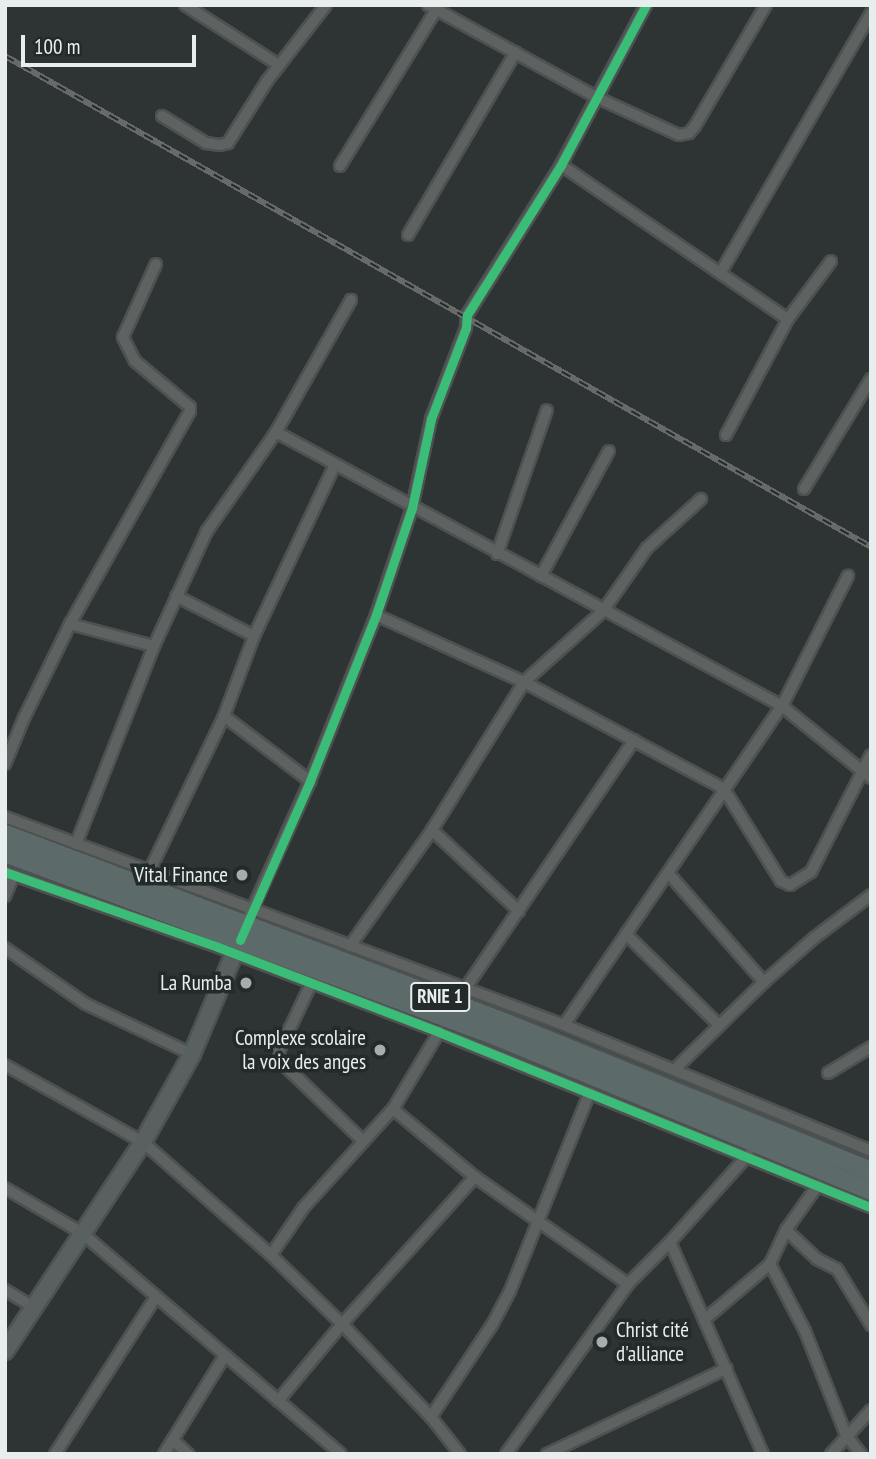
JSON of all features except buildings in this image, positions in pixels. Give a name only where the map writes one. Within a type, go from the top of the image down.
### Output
[{"type":"highway","name":"RNIE 1","points":[[5,834],[871,1191]]},
{"type":"highway","name":"RNIE 1","points":[[5,853],[504,1022],[871,1171]]},
{"type":"main road","points":[[5,1351],[143,1142],[192,1054],[244,932]]},
{"type":"street","points":[[186,5],[279,65]]},
{"type":"street","points":[[162,116],[206,143],[228,143],[279,65],[326,5]]},
{"type":"street","points":[[244,932],[310,781],[376,615],[412,508],[430,419],[466,328],[467,315],[561,164],[646,5]]},
{"type":"street","points":[[340,166],[432,7],[598,98],[679,135],[689,133],[766,5]]},
{"type":"street","points":[[721,272],[871,13]]},
{"type":"street","points":[[408,235],[516,52]]},
{"type":"street","points":[[561,164],[788,319]]},
{"type":"street","points":[[726,435],[788,319],[831,261]]},
{"type":"street","points":[[5,764],[24,718],[71,624],[190,411],[190,407],[135,360],[123,337],[156,264]]},
{"type":"street","points":[[76,844],[154,646],[207,531],[275,432],[351,300]]},
{"type":"street","points":[[804,489],[871,379]]},
{"type":"street","points":[[497,554],[547,410]]},
{"type":"street","points":[[275,432],[782,706],[867,775]]},
{"type":"street","points":[[541,576],[609,452]]},
{"type":"street","points":[[149,872],[224,716],[254,636],[335,465]]},
{"type":"street","points":[[350,946],[432,830],[524,682],[603,611],[647,548],[701,499]]},
{"type":"street","points":[[564,1026],[782,706],[848,576]]},
{"type":"street","points":[[176,596],[254,636]]},
{"type":"street","points":[[376,615],[524,682],[724,789],[781,881],[790,885],[811,872],[867,775],[871,755]]},
{"type":"street","points":[[71,624],[154,646]]},
{"type":"street","points":[[224,716],[310,781]]},
{"type":"street","points":[[465,989],[634,740]]},
{"type":"street","points":[[5,817],[149,872],[244,932],[311,984],[590,1092],[871,1207]]},
{"type":"street","points":[[432,830],[519,911]]},
{"type":"street","points":[[5,896],[9,873],[244,932],[350,946],[564,1026],[871,1151]]},
{"type":"street","points":[[669,874],[764,982]]},
{"type":"street","points":[[674,1070],[764,982],[814,938],[871,895]]},
{"type":"street","points":[[626,934],[719,1025]]},
{"type":"street","points":[[5,948],[86,1004],[192,1054]]},
{"type":"street","points":[[311,984],[279,1051],[280,1061],[362,1140]]},
{"type":"street","points":[[271,1255],[304,1207],[362,1140],[393,1109],[439,1032]]},
{"type":"street","points":[[828,1073],[871,1047]]},
{"type":"street","points":[[5,1065],[143,1142],[271,1255],[342,1324],[431,1417],[460,1454]]},
{"type":"street","points":[[431,1417],[492,1325],[539,1221],[590,1092]]},
{"type":"street","points":[[393,1109],[475,1177],[628,1284]]},
{"type":"street","points":[[506,1454],[628,1284],[670,1242],[747,1155]]},
{"type":"street","points":[[278,1401],[342,1324],[475,1177]]},
{"type":"street","points":[[704,1320],[770,1264],[786,1230],[818,1185]]},
{"type":"street","points":[[5,1188],[82,1233],[224,1357],[341,1454]]},
{"type":"street","points":[[786,1230],[817,1259],[837,1269],[871,1325]]},
{"type":"street","points":[[670,1242],[762,1451],[748,1454]]},
{"type":"street","points":[[770,1264],[805,1331],[846,1435],[861,1454]]},
{"type":"street","points":[[5,1290],[33,1307]]},
{"type":"street","points":[[55,1454],[155,1298]]},
{"type":"street","points":[[164,1454],[224,1357]]},
{"type":"street","points":[[547,1454],[727,1368]]},
{"type":"street","points":[[831,1454],[871,1410]]},
{"type":"street","points":[[173,1440],[188,1454]]},
{"type":"railway","points":[[5,56],[871,547]]},
{"type":"cycle path","points":[[240,940],[310,781],[376,615],[412,508],[431,419],[466,328],[467,315],[561,165],[646,5]]},
{"type":"cycle path","points":[[5,872],[218,947],[439,1032],[871,1207]]},
{"type":"place","name":"Vital Finance","points":[[242,875]]},
{"type":"place","name":"La Rumba","points":[[246,983]]},
{"type":"place","name":"Complexe scolaire la voix des anges","points":[[380,1050]]},
{"type":"place","name":"Christ cité d'alliance","points":[[602,1342]]}]
